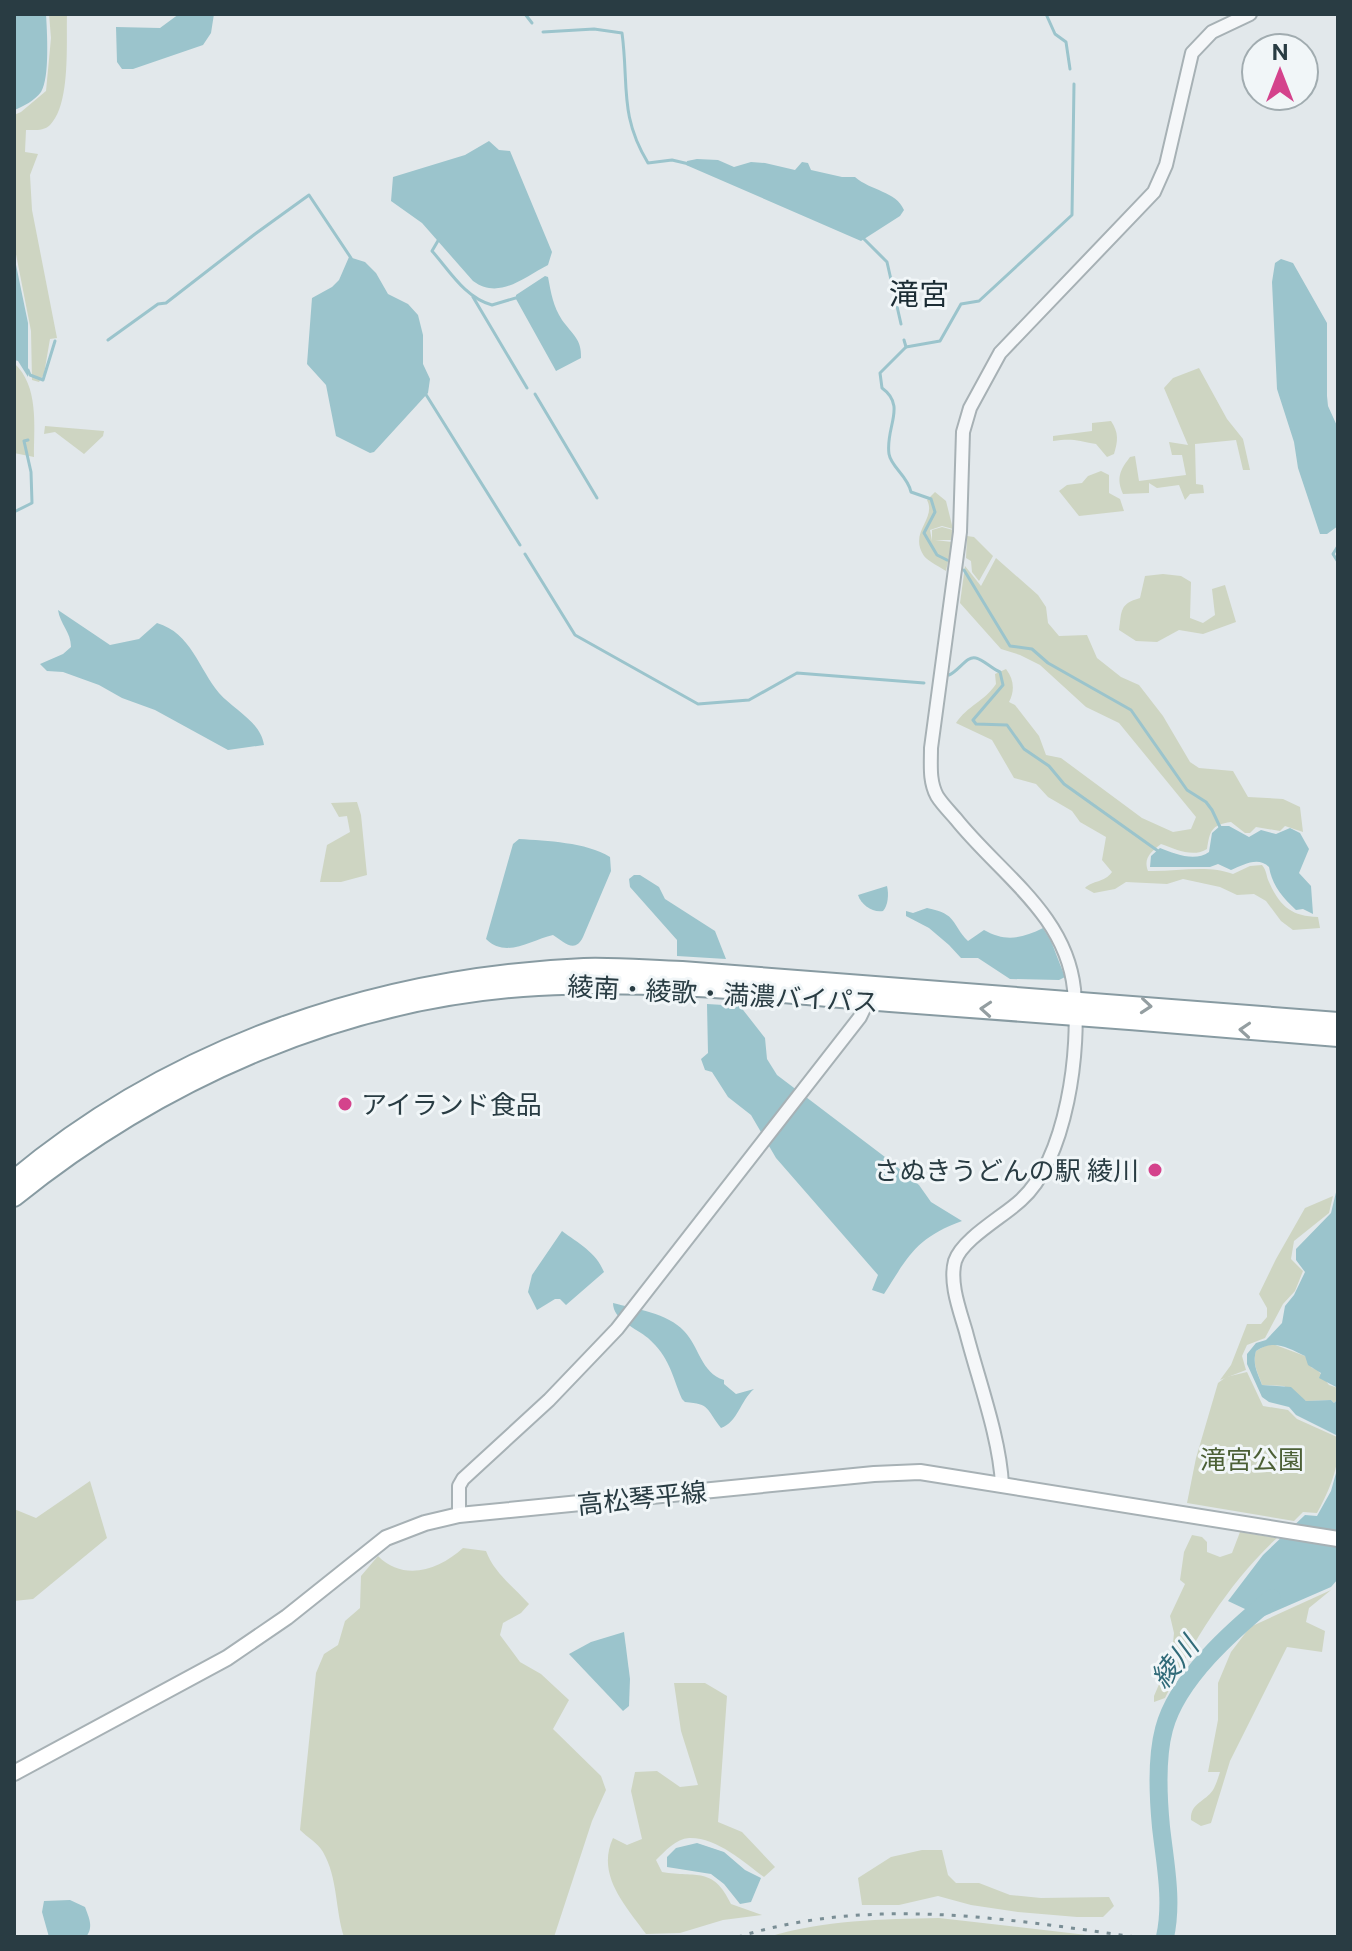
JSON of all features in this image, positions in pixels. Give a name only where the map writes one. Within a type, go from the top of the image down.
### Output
[{"type":"highway","name":"綾南・綾歌・満濃バイパス","points":[[14,1180],[110,1109],[185,1068],[303,1018],[417,988],[475,978],[587,968],[682,971],[870,992],[1331,1028]]},
{"type":"highway","name":"綾南・綾歌・満濃バイパス","points":[[14,1197],[118,1122],[194,1080],[267,1047],[395,1008],[486,991],[538,986],[870,992]]},
{"type":"main road","name":"高松琴平線","points":[[14,1773],[227,1658],[287,1617],[386,1538],[425,1523],[459,1515],[891,1472],[933,1474],[1338,1539]]},
{"type":"street","points":[[1002,1485],[991,1428],[956,1296],[954,1267],[963,1248],[1030,1190],[1052,1150],[1066,1115],[1075,1008],[1068,963],[1059,938],[1043,913],[973,840],[937,796],[930,776],[931,748],[960,532],[963,432],[970,408],[1000,353],[1154,192],[1166,165],[1192,53],[1212,32],[1250,14]]},
{"type":"street","points":[[459,1515],[459,1486],[463,1479],[549,1400],[617,1329],[806,1089],[860,1017],[870,992]]},
{"type":"green space","points":[[49,14],[67,14],[64,88],[57,115],[50,125],[26,130],[25,152],[38,154],[30,175],[32,210],[57,338],[50,339],[44,374],[39,382],[32,380],[31,331],[14,244],[14,115],[46,91],[51,38]]},
{"type":"green space","points":[[14,363],[22,372],[31,394],[34,457],[14,453]]},
{"type":"green space","points":[[1199,368],[1227,419],[1243,439],[1250,470],[1243,470],[1236,440],[1195,444],[1196,484],[1203,485],[1204,493],[1190,494],[1185,500],[1179,485],[1157,488],[1149,483],[1149,493],[1123,494],[1120,474],[1130,457],[1135,456],[1139,481],[1186,475],[1182,455],[1172,455],[1169,442],[1188,445],[1164,388],[1173,378]]},
{"type":"green space","points":[[1111,421],[1117,441],[1114,454],[1107,457],[1096,444],[1053,441],[1053,436],[1092,431],[1092,423]]},
{"type":"green space","points":[[45,426],[104,431],[103,436],[84,454],[55,432],[44,434]]},
{"type":"green space","points":[[1101,471],[1109,475],[1109,493],[1120,499],[1124,511],[1079,516],[1059,491],[1067,485],[1082,483],[1088,476]]},
{"type":"green space","points":[[935,492],[946,501],[953,529],[942,526],[930,530],[932,541],[932,530],[942,527],[953,530],[952,540],[935,540],[952,542],[946,571],[924,556],[919,540],[928,513],[927,500]]},
{"type":"green space","points":[[967,536],[974,537],[993,556],[979,581],[972,572],[971,561],[966,558]]},
{"type":"green space","points":[[996,558],[1038,595],[1046,607],[1048,623],[1059,636],[1087,635],[1097,658],[1121,677],[1139,685],[1163,716],[1190,762],[1199,768],[1233,771],[1248,797],[1283,799],[1300,807],[1303,832],[1285,826],[1280,831],[1256,827],[1245,833],[1231,822],[1224,823],[1213,830],[1207,849],[1202,852],[1184,852],[1161,844],[1147,859],[1148,871],[1202,869],[1233,874],[1250,866],[1262,865],[1282,904],[1301,915],[1318,917],[1320,928],[1293,930],[1281,921],[1266,901],[1254,894],[1237,895],[1220,887],[1183,879],[1167,884],[1126,882],[1115,889],[1094,893],[1085,888],[1112,872],[1102,860],[1106,837],[1080,822],[1072,811],[1048,797],[1036,784],[1014,778],[992,740],[956,723],[992,690],[996,684],[995,674],[1006,669],[1009,673],[1013,685],[1009,702],[1015,705],[1039,736],[1046,755],[1061,758],[1142,818],[1173,832],[1191,829],[1196,817],[1119,723],[1086,707],[1040,665],[1001,649],[960,603],[965,566],[981,586]]},
{"type":"green space","points":[[1145,576],[1181,576],[1191,582],[1190,618],[1203,623],[1215,615],[1212,589],[1225,585],[1236,622],[1203,634],[1179,630],[1157,642],[1136,641],[1119,630],[1123,609],[1140,598]]},
{"type":"green space","points":[[357,802],[367,875],[341,882],[320,882],[327,845],[350,832],[347,816],[339,817],[331,803]]},
{"type":"green space","points":[[1333,1196],[1329,1213],[1294,1241],[1291,1259],[1303,1271],[1295,1291],[1283,1304],[1265,1338],[1247,1345],[1242,1356],[1246,1370],[1220,1380],[1231,1365],[1247,1324],[1261,1324],[1267,1317],[1267,1308],[1259,1294],[1305,1208]]},
{"type":"green space","points":[[1270,1343],[1305,1356],[1329,1385],[1338,1388],[1338,1399],[1334,1403],[1331,1400],[1306,1401],[1284,1386],[1262,1385],[1255,1356],[1256,1351]]},
{"type":"green space","name":"滝宮公園","points":[[1247,1372],[1263,1406],[1288,1410],[1297,1419],[1337,1437],[1336,1467],[1317,1513],[1303,1512],[1294,1521],[1187,1503],[1196,1458],[1218,1383],[1226,1377]]},
{"type":"green space","points":[[90,1481],[107,1538],[33,1599],[14,1601],[14,1509],[36,1518]]},
{"type":"green space","points":[[1240,1532],[1277,1538],[1228,1592],[1165,1698],[1154,1702],[1172,1654],[1174,1633],[1170,1616],[1185,1584],[1180,1580],[1184,1552],[1192,1535],[1202,1537],[1207,1542],[1207,1552],[1220,1557],[1232,1553]]},
{"type":"green space","points":[[463,1548],[486,1551],[499,1573],[529,1604],[521,1613],[503,1623],[500,1635],[520,1662],[541,1674],[569,1700],[553,1729],[601,1776],[606,1790],[592,1821],[554,1937],[344,1937],[328,1862],[318,1846],[300,1830],[316,1673],[324,1654],[338,1645],[345,1621],[360,1608],[361,1576],[378,1556],[399,1569],[421,1570],[443,1562]]},
{"type":"green space","points":[[1331,1590],[1309,1608],[1306,1622],[1325,1631],[1322,1652],[1287,1647],[1230,1761],[1211,1823],[1201,1826],[1191,1820],[1191,1814],[1195,1806],[1213,1790],[1220,1772],[1208,1772],[1218,1720],[1218,1683],[1231,1652],[1250,1627]]},
{"type":"green space","points":[[674,1683],[705,1683],[727,1696],[718,1822],[742,1832],[775,1867],[764,1877],[709,1842],[689,1838],[680,1841],[656,1860],[662,1872],[710,1879],[718,1884],[731,1904],[762,1915],[723,1920],[680,1933],[646,1934],[615,1889],[608,1865],[609,1852],[613,1838],[627,1845],[642,1839],[631,1791],[635,1772],[657,1771],[680,1787],[698,1785],[681,1731]]},
{"type":"green space","points":[[922,1850],[942,1850],[948,1875],[956,1883],[979,1883],[1010,1895],[1041,1898],[1109,1897],[1114,1906],[1103,1917],[1077,1917],[971,1905],[938,1896],[899,1905],[862,1905],[858,1878],[891,1857]]},
{"type":"green space","points":[[939,1918],[1104,1937],[768,1937],[832,1924]]},
{"type":"water","points":[[14,14],[46,14],[47,54],[46,76],[41,92],[29,103],[14,110]]},
{"type":"water","points":[[179,14],[214,14],[211,33],[203,45],[133,69],[122,69],[117,62],[116,27],[160,28]]},
{"type":"water","points":[[489,141],[499,150],[510,151],[552,252],[548,265],[502,288],[483,286],[473,281],[422,223],[391,201],[393,177],[465,155]]},
{"type":"water","points":[[718,160],[734,167],[751,162],[795,170],[802,162],[808,163],[811,170],[855,177],[895,199],[904,210],[900,216],[861,241],[686,165],[687,161]]},
{"type":"water","points":[[14,255],[28,323],[28,377],[18,361],[14,360]]},
{"type":"water","points":[[349,257],[365,262],[376,273],[388,294],[408,304],[418,315],[423,335],[423,364],[430,379],[428,393],[370,453],[336,436],[326,385],[307,364],[312,298],[339,280]]},
{"type":"water","points":[[1281,259],[1293,263],[1327,323],[1328,406],[1338,428],[1338,526],[1327,534],[1320,534],[1277,389],[1272,282],[1275,263]]},
{"type":"water","points":[[548,277],[556,310],[576,337],[581,351],[581,358],[556,371],[516,299],[516,295]]},
{"type":"water","points":[[58,610],[110,645],[139,639],[157,623],[169,628],[186,643],[219,693],[258,730],[264,745],[228,750],[155,710],[122,698],[99,685],[63,672],[47,671],[40,664],[71,647]]},
{"type":"water","points":[[1220,826],[1229,826],[1249,837],[1261,830],[1276,834],[1290,828],[1300,833],[1309,849],[1299,873],[1311,886],[1313,914],[1303,909],[1296,910],[1275,885],[1269,867],[1260,862],[1250,862],[1231,870],[1218,864],[1210,867],[1150,867],[1151,856],[1160,848],[1191,857],[1209,852],[1212,833]]},
{"type":"water","points":[[519,839],[578,845],[610,857],[611,871],[583,937],[576,945],[569,945],[553,935],[510,948],[494,945],[486,939],[513,844]]},
{"type":"water","points":[[640,875],[659,887],[665,899],[715,931],[726,959],[677,956],[677,940],[630,887],[629,879]]},
{"type":"water","points":[[887,886],[888,900],[883,911],[868,908],[858,895]]},
{"type":"water","points":[[927,908],[949,917],[968,941],[984,930],[1013,938],[1043,928],[1065,977],[1059,980],[1010,979],[978,958],[961,958],[929,928],[906,916],[906,911],[913,913]]},
{"type":"water","points":[[707,1004],[740,1006],[765,1038],[767,1059],[777,1075],[919,1185],[931,1202],[962,1221],[934,1234],[915,1249],[884,1294],[872,1290],[878,1275],[776,1158],[751,1115],[728,1097],[712,1072],[705,1070],[701,1059],[708,1053]]},
{"type":"water","points":[[1338,1184],[1338,1388],[1319,1378],[1321,1373],[1308,1365],[1305,1356],[1286,1347],[1262,1347],[1256,1351],[1255,1361],[1262,1385],[1291,1387],[1306,1401],[1331,1400],[1334,1403],[1338,1399],[1338,1436],[1296,1415],[1289,1407],[1262,1397],[1247,1364],[1247,1354],[1282,1323],[1285,1306],[1305,1272],[1296,1260],[1296,1249],[1331,1213]]},
{"type":"water","points":[[562,1231],[591,1253],[604,1272],[566,1305],[555,1299],[537,1310],[528,1292],[532,1275]]},
{"type":"water","points":[[613,1303],[651,1312],[669,1320],[689,1337],[710,1372],[724,1380],[724,1384],[736,1394],[754,1389],[727,1425],[721,1428],[704,1406],[682,1399],[661,1352],[648,1338],[621,1319]]},
{"type":"water","points":[[1338,1466],[1338,1579],[1331,1587],[1262,1617],[1228,1601],[1263,1555],[1305,1515],[1317,1516],[1331,1491]]},
{"type":"water","points":[[624,1632],[630,1679],[629,1706],[623,1711],[569,1654],[591,1642]]},
{"type":"water","points":[[697,1843],[724,1852],[745,1870],[761,1878],[751,1902],[740,1904],[711,1874],[667,1867],[667,1857],[676,1848]]},
{"type":"water","points":[[70,1900],[85,1907],[90,1930],[86,1937],[49,1937],[42,1912],[44,1901]]},
{"type":"waterway","points":[[525,14],[532,23]]},
{"type":"waterway","points":[[1046,14],[1055,34],[1066,42],[1070,69]]},
{"type":"waterway","points":[[543,32],[594,29],[622,33],[629,114],[639,146],[648,163],[672,160],[689,164]]},
{"type":"waterway","points":[[906,347],[940,341],[961,304],[979,301],[1072,215],[1074,84]]},
{"type":"waterway","points":[[108,340],[158,304],[166,303],[309,195],[351,258]]},
{"type":"waterway","points":[[439,239],[432,251],[474,296],[492,305],[519,297]]},
{"type":"waterway","points":[[864,239],[887,262],[901,324]]},
{"type":"waterway","points":[[473,297],[527,388]]},
{"type":"waterway","points":[[904,340],[906,347],[880,373],[882,388],[893,402],[894,410],[889,454],[911,492],[931,499],[935,512],[924,533],[937,555],[947,560]]},
{"type":"waterway","points":[[28,370],[30,375],[43,380],[55,341]]},
{"type":"waterway","points":[[425,393],[520,545]]},
{"type":"waterway","points":[[535,394],[597,498]]},
{"type":"waterway","points":[[14,512],[32,503],[31,472],[24,441],[28,440]]},
{"type":"waterway","points":[[1338,546],[1333,554],[1338,562]]},
{"type":"waterway","points":[[525,554],[575,635],[698,704],[749,700],[797,673],[924,683]]},
{"type":"waterway","points":[[964,570],[1010,646],[1032,649],[1048,663],[1131,710],[1187,790],[1206,802],[1220,827]]},
{"type":"waterway","points":[[949,675],[973,658],[1000,672],[1003,685],[973,720],[976,724],[1007,725],[1024,749],[1049,766],[1064,784],[1158,851]]},
{"type":"waterway","name":"綾川","points":[[1165,1937],[1168,1896],[1158,1778],[1164,1729],[1181,1692],[1208,1657],[1272,1598]]},
{"type":"railway","points":[[738,1937],[787,1924],[886,1914],[985,1918],[1135,1937]]},
{"type":"place","name":"アイランド食品","points":[[345,1104]]},
{"type":"place","name":"さぬきうどんの駅 綾川","points":[[1155,1170]]},
{"type":"district","name":"滝宮","points":[[919,294]]}]
